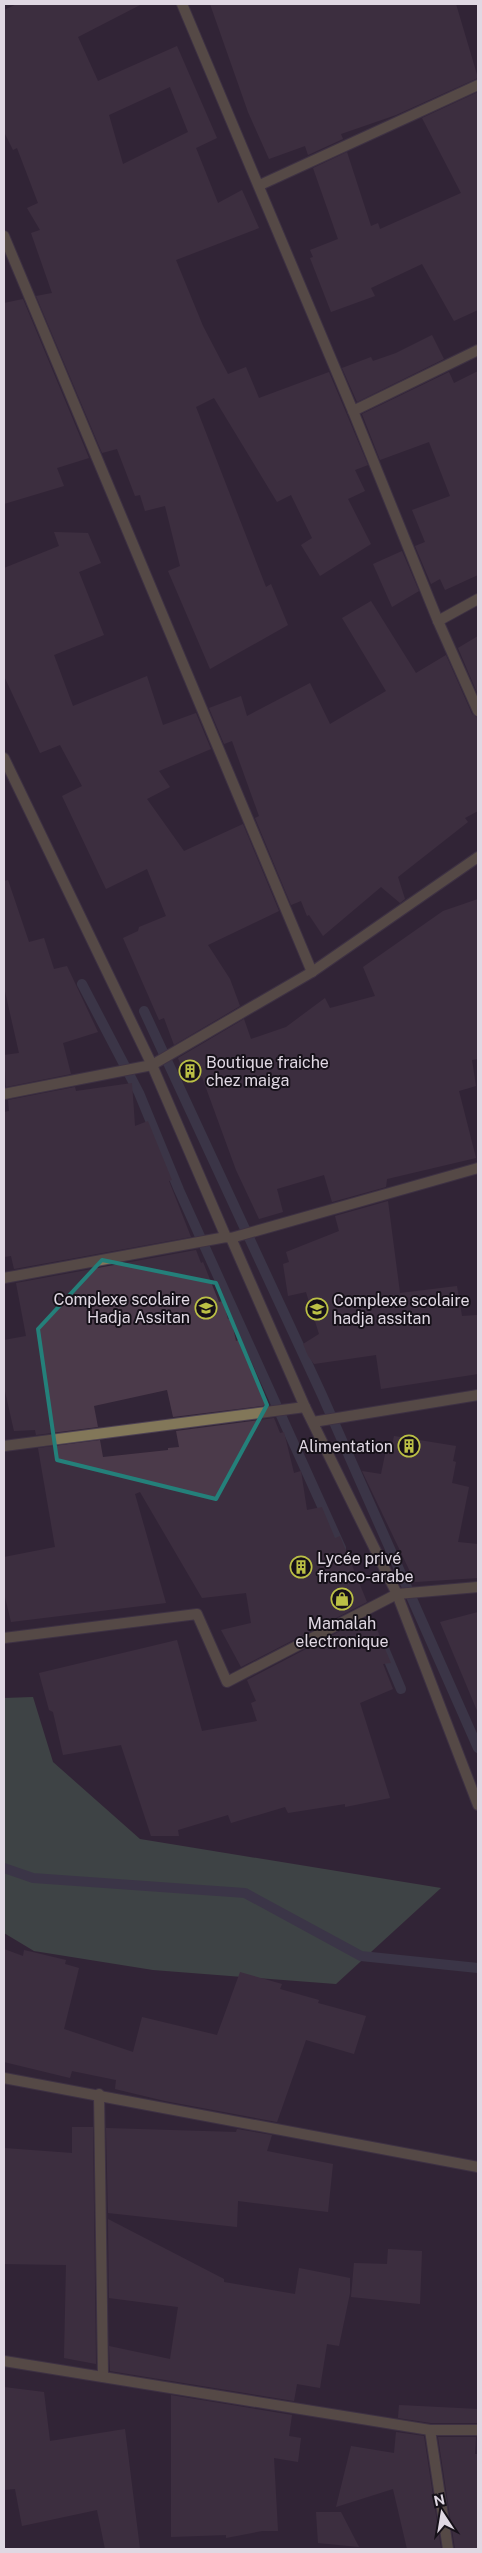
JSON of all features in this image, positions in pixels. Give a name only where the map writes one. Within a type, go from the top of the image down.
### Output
[{"type":"street","points":[[182,4],[260,186],[438,621],[478,711]]},
{"type":"street","points":[[260,186],[478,85]]},
{"type":"street","points":[[4,236],[312,972]]},
{"type":"street","points":[[353,411],[478,350]]},
{"type":"street","points":[[438,621],[478,599]]},
{"type":"street","points":[[4,758],[152,1065],[305,1407],[397,1594],[478,1805]]},
{"type":"street","points":[[4,1094],[152,1065],[312,972],[478,857]]},
{"type":"street","points":[[4,1278],[229,1238],[478,1168]]},
{"type":"street","points":[[313,1422],[478,1395]]},
{"type":"street","points":[[4,1446],[305,1407]]},
{"type":"street","points":[[4,1638],[197,1614],[227,1682],[397,1594],[478,1587]]},
{"type":"street","points":[[4,2078],[99,2094],[478,2167]]},
{"type":"street","points":[[99,2094],[103,2377]]},
{"type":"street","points":[[4,2361],[430,2430],[478,2430]]},
{"type":"street","points":[[430,2430],[448,2549]]},
{"type":"highlighted area","points":[[102,1260],[216,1283],[267,1405],[216,1499],[57,1460],[38,1329]]},
{"type":"green space","points":[[33,1697],[53,1762],[140,1839],[441,1888],[336,1984],[153,1970],[34,1951],[4,1933],[4,1698]]},
{"type":"building","points":[[17,4],[142,4],[78,37],[98,81],[177,46],[217,138],[196,148],[218,203],[242,190],[259,228],[176,260],[203,326],[228,374],[246,367],[259,398],[329,372],[368,465],[355,470],[365,491],[348,499],[371,544],[320,576],[301,545],[312,538],[291,495],[277,502],[214,398],[196,407],[266,587],[271,584],[288,625],[210,669],[168,571],[180,566],[165,506],[145,511],[140,495],[135,496],[117,449],[102,453],[36,296],[52,293],[31,233],[40,230],[27,208],[38,203],[17,148],[13,150],[4,132],[4,10]],"holes":[[[170,87],[188,132],[123,164],[109,115]]]},
{"type":"building","points":[[210,4],[456,4],[478,78],[396,115],[341,134],[343,139],[308,155],[305,146],[269,159],[248,112]]},
{"type":"building","points":[[478,92],[478,310],[454,321],[422,264],[371,288],[375,296],[331,312],[310,258],[313,257],[310,250],[338,239],[313,168],[347,152],[371,226],[378,223],[380,229],[461,193],[422,118]]},
{"type":"building","points":[[23,299],[89,458],[57,468],[64,486],[4,504],[4,303]]},
{"type":"building","points":[[432,335],[444,359],[357,402],[342,368],[371,357],[373,361],[396,353]]},
{"type":"building","points":[[478,371],[478,575],[445,590],[440,579],[431,584],[415,546],[425,542],[412,510],[450,496],[429,442],[380,460],[362,414],[449,372],[454,383]]},
{"type":"building","points":[[54,532],[88,533],[101,563],[79,572],[104,635],[54,655],[73,706],[147,676],[163,725],[196,713],[211,749],[159,771],[170,787],[147,799],[184,851],[243,824],[279,911],[208,945],[230,979],[240,1006],[174,1045],[164,1018],[159,1020],[123,938],[138,931],[139,927],[166,916],[147,869],[106,889],[62,796],[82,786],[60,745],[40,753],[4,676],[4,568],[59,546]]},
{"type":"building","points":[[402,551],[419,591],[392,607],[373,564]]},
{"type":"building","points":[[371,601],[416,673],[446,655],[472,714],[478,718],[478,811],[465,818],[468,822],[398,877],[405,899],[400,903],[381,887],[323,936],[309,915],[307,916],[301,901],[291,905],[255,818],[259,816],[232,741],[224,744],[209,708],[241,696],[247,716],[310,683],[330,724],[386,691],[342,618]]},
{"type":"building","points":[[478,636],[478,695],[458,648]]},
{"type":"building","points":[[8,880],[29,942],[44,938],[54,969],[67,966],[98,1032],[63,1043],[71,1074],[6,1087],[4,1055],[19,1053],[4,987],[4,881]]},
{"type":"building","points":[[478,899],[478,1059],[472,1060],[476,1086],[459,1091],[476,1158],[387,1179],[386,1187],[332,1202],[324,1175],[277,1189],[283,1212],[259,1219],[236,1170],[202,1077],[188,1083],[178,1058],[244,1019],[251,1039],[286,1027],[325,998],[330,1008],[375,996],[363,967],[443,911]]},
{"type":"building","points":[[132,1083],[135,1126],[148,1121],[172,1180],[169,1181],[191,1237],[14,1269],[11,1256],[4,1257],[4,1112],[9,1111],[8,1100],[75,1087],[76,1091]]},
{"type":"building","points":[[388,1201],[400,1293],[457,1286],[462,1316],[478,1315],[478,1374],[381,1389],[376,1355],[314,1364],[308,1356],[303,1344],[319,1334],[306,1292],[288,1296],[283,1264],[289,1262],[286,1252],[339,1231],[335,1216]]},
{"type":"building","points":[[196,1250],[201,1263],[203,1262],[219,1302],[223,1301],[228,1319],[231,1318],[236,1341],[240,1339],[249,1364],[252,1362],[269,1405],[173,1417],[167,1390],[94,1406],[98,1427],[36,1435],[35,1430],[14,1431],[4,1387],[4,1340],[26,1336],[16,1283]]},
{"type":"building","points":[[274,1418],[280,1433],[284,1432],[294,1473],[301,1471],[307,1510],[322,1507],[335,1538],[340,1536],[367,1602],[241,1667],[221,1630],[251,1623],[246,1593],[202,1598],[140,1492],[135,1494],[166,1603],[11,1622],[4,1593],[4,1557],[55,1547],[38,1448],[100,1440],[103,1457],[168,1450],[168,1448],[179,1447],[176,1431]]},
{"type":"building","points":[[394,1436],[456,1446],[453,1461],[456,1462],[452,1483],[469,1487],[458,1542],[478,1544],[478,1578],[415,1582],[362,1471],[381,1474],[386,1450],[391,1451]]},
{"type":"building","points":[[478,1612],[478,1713],[440,1622]]},
{"type":"building","points":[[371,1615],[391,1663],[383,1664],[393,1689],[360,1703],[390,1798],[345,1807],[345,1804],[288,1813],[285,1807],[231,1823],[228,1815],[178,1830],[179,1836],[151,1836],[121,1745],[63,1755],[53,1712],[49,1710],[39,1673],[177,1640],[202,1731],[257,1721],[251,1703],[256,1701],[247,1680]]},
{"type":"building","points":[[4,1949],[23,1956],[24,1950],[66,1960],[65,1964],[79,1968],[64,2029],[133,2052],[142,2017],[217,2035],[240,1972],[282,1984],[280,1989],[319,2000],[318,2003],[366,2016],[354,2054],[306,2040],[277,2122],[165,2101],[115,2089],[116,2080],[72,2071],[70,2078],[4,2062]]},
{"type":"building","points":[[72,2127],[93,2127],[96,2364],[64,2358],[66,2265],[4,2264],[4,2148],[72,2153]]},
{"type":"building","points":[[106,2128],[236,2132],[237,2129],[272,2135],[267,2151],[333,2164],[328,2212],[238,2201],[237,2227],[108,2213]]},
{"type":"building","points":[[108,2219],[224,2279],[224,2282],[295,2294],[299,2268],[350,2278],[350,2293],[339,2346],[327,2344],[320,2388],[297,2384],[294,2401],[110,2371],[109,2346],[170,2359],[178,2307],[109,2298]]},
{"type":"building","points":[[388,2249],[422,2251],[420,2304],[351,2297],[354,2263],[387,2264]]},
{"type":"building","points":[[4,2387],[44,2392],[50,2441],[125,2429],[140,2549],[105,2549],[97,2510],[22,2526],[15,2489],[4,2490]]},
{"type":"building","points":[[171,2395],[292,2415],[289,2436],[301,2438],[298,2462],[274,2458],[278,2531],[262,2531],[226,2538],[226,2535],[171,2537]]},
{"type":"building","points":[[399,2405],[478,2409],[477,2423],[431,2423],[398,2418]]},
{"type":"building","points":[[396,2432],[424,2436],[441,2549],[407,2549],[393,2489],[336,2507],[351,2446],[394,2453]]},
{"type":"building","points":[[438,2437],[476,2437],[475,2454],[478,2454],[478,2549],[455,2549]]},
{"type":"building","points":[[316,2512],[341,2512],[359,2547],[318,2543]]},
{"type":"waterway","points":[[82,984],[139,1093],[179,1190],[341,1548]]},
{"type":"waterway","points":[[144,1011],[322,1395],[478,1748]]},
{"type":"waterway","points":[[385,1651],[401,1689]]},
{"type":"waterway","points":[[4,1868],[33,1878],[245,1893],[361,1956],[478,1968]]},
{"type":"place","name":"Boutique fraiche chez maiga","points":[[190,1071]]},
{"type":"place","name":"Complexe scolaire Hadja Assitan","points":[[206,1308]]},
{"type":"place","name":"Complexe scolaire hadja assitan","points":[[317,1309]]},
{"type":"place","name":"Alimentation","points":[[409,1446]]},
{"type":"place","name":"Lycée privé franco-arabe","points":[[301,1567]]},
{"type":"place","name":"Mamalah electronique","points":[[342,1599]]}]
